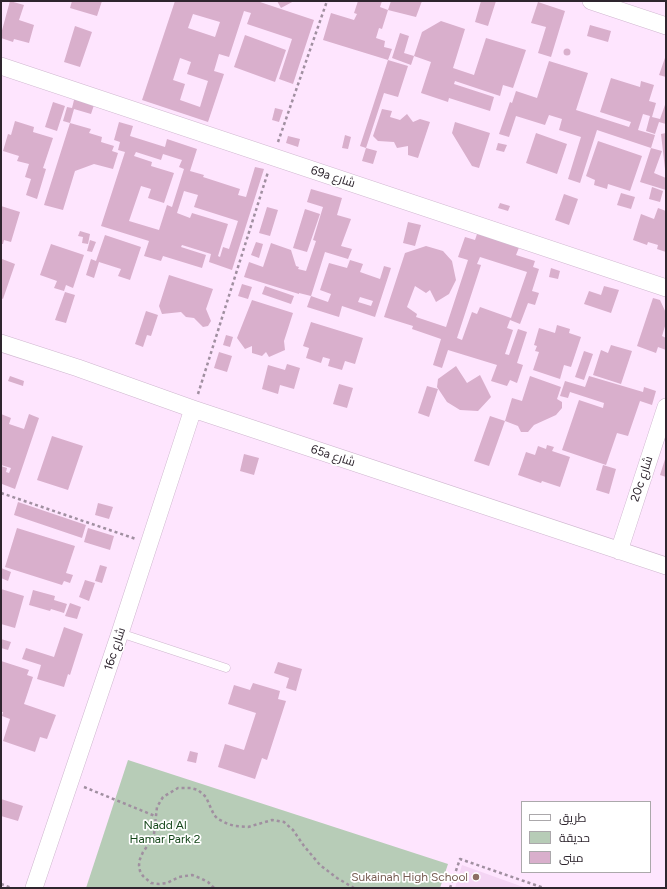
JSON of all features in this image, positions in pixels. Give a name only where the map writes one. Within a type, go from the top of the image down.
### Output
[{"type":"street","points":[[600,2],[666,26]]},
{"type":"street","name":"69a شارع","points":[[1,66],[666,288]]},
{"type":"street","name":"65a شارع","points":[[1,343],[78,368],[193,409],[666,566]]},
{"type":"street","name":"20c شارع","points":[[619,551],[666,407]]},
{"type":"street","name":"16c شارع","points":[[34,888],[120,633],[193,409]]},
{"type":"lane","points":[[120,633],[226,668]]},
{"type":"path","points":[[193,409],[273,157],[327,1]]},
{"type":"path","points":[[1,493],[149,544]]},
{"type":"path","points":[[70,781],[155,816]]},
{"type":"path","points":[[214,888],[208,882],[192,876],[179,877],[167,883],[151,883],[143,876],[139,865],[143,852],[154,834],[155,816],[160,801],[168,793],[178,788],[191,788],[202,794],[208,802],[214,815],[218,819],[228,824],[248,827],[272,820],[278,820],[289,825],[320,865],[337,878],[354,888]]},
{"type":"path","points":[[450,888],[460,859],[544,888]]},
{"type":"path","points":[[1,884],[12,888]]},
{"type":"shaded area","name":"Sukainah High School","points":[[462,865],[526,888],[455,888]]},
{"type":"green space","name":"Nadd Al Hamar Park 2","points":[[128,760],[448,864],[440,888],[86,888]]},
{"type":"building","points":[[10,1],[24,5],[19,20],[34,25],[29,43],[14,39],[13,42],[1,38]]},
{"type":"building","points":[[72,1],[102,1],[97,16],[70,8]]},
{"type":"building","points":[[175,1],[257,1],[314,20],[293,84],[279,79],[292,39],[247,24],[251,13],[244,11],[229,57],[219,54],[214,71],[224,74],[208,122],[142,100]],"holes":[[[193,14],[220,22],[215,37],[188,28]],[[180,58],[191,62],[187,74],[208,81],[200,107],[180,100],[185,84],[173,80]]]},
{"type":"building","points":[[277,1],[294,1],[281,8]]},
{"type":"building","points":[[358,1],[382,1],[380,7],[388,10],[382,29],[379,28],[376,38],[385,41],[384,47],[392,49],[388,60],[323,40],[331,13],[354,20],[357,14],[354,13]]},
{"type":"building","points":[[391,1],[422,1],[416,17],[388,10]]},
{"type":"building","points":[[481,1],[496,1],[488,26],[475,22]]},
{"type":"building","points":[[538,2],[565,11],[551,57],[538,53],[546,27],[531,23]]},
{"type":"building","points":[[441,21],[465,29],[453,68],[474,75],[486,38],[526,50],[513,88],[503,85],[500,96],[455,81],[454,84],[494,97],[490,111],[449,98],[448,102],[421,93],[431,62],[414,56],[422,32]]},
{"type":"building","points":[[590,25],[611,31],[608,42],[587,36]]},
{"type":"building","points":[[75,26],[92,32],[80,67],[64,62]]},
{"type":"building","points":[[400,33],[409,36],[404,53],[414,56],[411,65],[392,58]]},
{"type":"building","points":[[245,35],[286,50],[275,82],[234,67]]},
{"type":"building","points":[[567,48],[570,49],[570,55],[567,56],[564,55],[563,52],[564,49]]},
{"type":"building","points":[[666,55],[666,77],[659,75]]},
{"type":"building","points":[[388,60],[408,66],[398,97],[384,93],[366,148],[360,146]]},
{"type":"building","points":[[549,61],[588,73],[576,110],[629,127],[631,122],[600,112],[611,78],[640,87],[641,81],[654,85],[649,101],[656,103],[652,117],[660,119],[666,102],[666,124],[659,122],[655,134],[646,131],[650,116],[643,114],[638,130],[655,135],[651,148],[597,130],[580,183],[568,179],[581,137],[559,130],[562,119],[549,115],[545,125],[516,116],[509,137],[499,134],[510,102],[512,103],[516,91],[537,98]]},
{"type":"building","points":[[75,96],[95,102],[91,114],[74,109],[70,123],[63,121],[67,107],[72,108]]},
{"type":"building","points":[[53,102],[65,106],[57,131],[45,127]]},
{"type":"building","points":[[275,108],[283,110],[279,122],[272,120]]},
{"type":"building","points":[[382,109],[392,111],[390,117],[400,120],[407,114],[413,122],[420,119],[430,122],[418,158],[408,155],[408,146],[397,148],[394,142],[378,141],[373,136]]},
{"type":"building","points":[[15,121],[34,127],[33,132],[53,138],[43,168],[46,169],[37,199],[26,195],[31,179],[25,177],[29,164],[17,161],[19,156],[3,151],[8,134],[11,135]]},
{"type":"building","points":[[119,122],[133,126],[130,136],[165,147],[167,139],[197,149],[190,171],[204,175],[203,177],[240,189],[238,195],[246,197],[255,167],[264,169],[232,270],[209,262],[211,254],[182,245],[181,247],[206,255],[202,268],[163,256],[161,261],[144,256],[149,241],[101,226],[125,152],[118,150],[120,142],[114,140]],"holes":[[[136,152],[161,160],[163,154],[182,160],[179,167],[184,169],[172,207],[167,205],[159,230],[129,221],[141,186],[151,189],[148,198],[164,203],[174,173],[151,166],[152,162],[134,156]],[[184,191],[198,195],[194,207],[238,221],[229,249],[223,247],[220,257],[218,256],[228,224],[192,213],[190,218],[177,213]]]},
{"type":"building","points":[[455,122],[490,133],[479,168],[472,166],[452,133]]},
{"type":"building","points":[[70,123],[91,129],[89,133],[102,137],[101,142],[114,146],[112,151],[118,153],[113,169],[94,164],[75,171],[63,210],[44,205]]},
{"type":"building","points":[[536,133],[567,144],[557,174],[526,163]]},
{"type":"building","points":[[666,133],[666,169],[665,169],[661,134]]},
{"type":"building","points":[[345,135],[351,137],[348,149],[342,148]]},
{"type":"building","points":[[288,136],[300,139],[298,147],[286,143]]},
{"type":"building","points":[[598,141],[642,156],[630,191],[608,184],[607,189],[594,185],[595,180],[586,176]]},
{"type":"building","points":[[498,143],[507,145],[504,152],[496,150]]},
{"type":"building","points":[[366,148],[377,151],[373,164],[362,161]]},
{"type":"building","points":[[651,148],[662,151],[654,173],[666,178],[666,190],[640,182]]},
{"type":"building","points":[[652,187],[663,191],[660,202],[649,199]]},
{"type":"building","points":[[311,189],[342,198],[337,215],[351,219],[341,246],[352,249],[348,259],[325,252],[311,296],[299,294],[244,277],[249,262],[263,267],[271,243],[291,250],[296,266],[299,267],[298,269],[306,271],[316,241],[313,240],[323,207],[307,202]]},
{"type":"building","points":[[621,193],[635,197],[631,209],[617,205]]},
{"type":"building","points":[[564,194],[578,199],[569,225],[555,220]]},
{"type":"building","points":[[500,203],[510,206],[508,211],[498,208]]},
{"type":"building","points":[[1,206],[20,212],[11,242],[4,240],[3,244],[1,244]]},
{"type":"building","points":[[267,207],[278,210],[270,236],[259,233]]},
{"type":"building","points":[[658,208],[666,211],[666,252],[657,249],[658,245],[648,242],[647,245],[633,240],[641,214],[654,219]]},
{"type":"building","points":[[305,209],[320,214],[307,252],[293,248]]},
{"type":"building","points":[[408,222],[421,225],[415,246],[403,243]]},
{"type":"building","points":[[80,231],[90,234],[88,244],[82,243],[83,237],[78,236]]},
{"type":"building","points":[[478,231],[520,245],[516,255],[535,261],[533,267],[539,269],[532,291],[539,293],[535,305],[528,303],[520,324],[510,320],[507,328],[513,330],[505,354],[509,355],[518,329],[527,332],[517,363],[523,365],[517,383],[510,380],[507,386],[491,381],[497,365],[448,350],[442,368],[433,365],[441,339],[412,329],[413,326],[384,317],[405,253],[426,246],[443,251],[452,261],[456,280],[449,294],[436,302],[430,290],[426,293],[415,286],[407,307],[417,314],[416,317],[446,327],[468,260],[458,257],[465,237],[475,240]],"holes":[[[480,257],[527,272],[511,318],[480,307],[477,314],[472,312],[462,340],[457,338],[481,265],[477,264]]]},
{"type":"building","points":[[105,235],[141,247],[130,280],[118,276],[121,269],[99,262],[94,278],[86,275],[91,259],[96,261]]},
{"type":"building","points":[[90,240],[96,242],[92,252],[87,251]]},
{"type":"building","points":[[256,242],[263,244],[259,258],[251,255]]},
{"type":"building","points":[[51,244],[84,255],[73,288],[66,285],[64,291],[54,288],[57,281],[40,275]]},
{"type":"building","points":[[2,259],[15,264],[3,299],[1,298]]},
{"type":"building","points":[[350,260],[363,264],[360,272],[380,279],[384,266],[391,268],[375,317],[342,306],[339,317],[307,307],[311,296],[328,302],[331,294],[320,290],[329,263],[347,268]],"holes":[[[360,297],[373,301],[371,306],[358,302]]]},
{"type":"building","points":[[551,268],[560,271],[558,279],[549,277]]},
{"type":"building","points":[[169,275],[213,289],[206,309],[211,321],[208,326],[203,327],[194,318],[186,317],[181,312],[162,314],[159,306]]},
{"type":"building","points":[[242,284],[252,287],[248,299],[238,296]]},
{"type":"building","points":[[265,286],[294,296],[291,304],[262,294]]},
{"type":"building","points":[[604,286],[619,290],[611,313],[584,304],[589,291],[601,295]]},
{"type":"building","points":[[65,292],[75,295],[66,323],[55,320]]},
{"type":"building","points":[[653,298],[660,300],[666,313],[666,323],[662,336],[666,338],[666,350],[658,347],[656,353],[637,346]]},
{"type":"building","points":[[252,300],[293,313],[284,341],[285,350],[269,357],[266,352],[262,356],[252,353],[252,346],[245,349],[237,338]]},
{"type":"building","points":[[146,311],[158,315],[151,336],[147,335],[143,347],[135,344]]},
{"type":"building","points":[[311,322],[363,338],[355,364],[345,361],[342,370],[328,366],[330,359],[323,357],[321,363],[306,358],[309,348],[303,346]]},
{"type":"building","points":[[557,325],[570,329],[569,333],[581,337],[571,367],[564,365],[560,379],[533,370],[539,352],[535,351],[537,346],[534,345],[539,328],[555,333]]},
{"type":"building","points":[[226,335],[233,337],[230,347],[223,345]]},
{"type":"building","points":[[611,345],[632,351],[621,384],[593,375],[601,350],[608,353]]},
{"type":"building","points":[[584,351],[593,354],[584,380],[575,377]]},
{"type":"building","points":[[219,352],[232,356],[227,372],[214,368]]},
{"type":"building","points":[[287,364],[300,368],[294,389],[280,385],[278,394],[262,389],[268,365],[285,370]]},
{"type":"building","points":[[456,366],[467,383],[480,375],[491,397],[478,411],[460,410],[447,402],[437,387],[438,379]]},
{"type":"building","points":[[10,376],[24,381],[23,386],[8,381]]},
{"type":"building","points":[[530,376],[561,387],[557,399],[562,402],[562,408],[556,415],[534,425],[528,432],[521,432],[518,426],[505,421],[512,398],[522,401]]},
{"type":"building","points":[[589,376],[643,392],[644,387],[656,391],[652,405],[640,401],[628,436],[617,433],[606,465],[562,450],[579,400],[603,408],[604,403],[570,392],[568,398],[560,396],[565,381],[585,387]]},
{"type":"building","points":[[339,384],[353,388],[347,408],[333,404]]},
{"type":"building","points":[[427,386],[438,389],[429,417],[418,413]]},
{"type":"building","points":[[1,414],[11,418],[9,424],[24,429],[29,414],[39,418],[15,489],[2,484],[1,482],[1,466],[7,468],[6,472],[9,473],[11,468],[1,465]]},
{"type":"building","points":[[490,416],[505,421],[489,466],[474,461]]},
{"type":"building","points":[[52,436],[83,446],[68,490],[37,480]]},
{"type":"building","points":[[547,445],[554,447],[552,451],[570,457],[560,487],[542,481],[541,483],[518,475],[526,452],[535,455],[538,446],[546,449]]},
{"type":"building","points":[[244,454],[259,458],[254,475],[240,471]]},
{"type":"building","points":[[666,456],[666,477],[660,475]]},
{"type":"building","points":[[603,465],[616,469],[609,494],[596,490]]},
{"type":"building","points":[[18,502],[86,525],[82,538],[14,515]]},
{"type":"building","points":[[98,503],[113,507],[109,519],[95,515]]},
{"type":"building","points":[[17,528],[75,546],[66,573],[73,575],[70,583],[64,581],[62,585],[5,567]]},
{"type":"building","points":[[88,528],[114,536],[110,550],[84,542]]},
{"type":"building","points":[[100,565],[107,567],[102,583],[95,581]]},
{"type":"building","points":[[1,568],[11,572],[8,581],[1,578]]},
{"type":"building","points":[[85,580],[95,583],[89,601],[79,597]]},
{"type":"building","points":[[1,589],[24,596],[15,628],[1,624]]},
{"type":"building","points":[[33,590],[55,596],[54,600],[67,604],[64,613],[29,605]]},
{"type":"building","points":[[70,603],[81,607],[77,619],[65,616]]},
{"type":"building","points":[[64,627],[83,634],[70,675],[68,674],[64,687],[37,679],[41,665],[22,659],[26,648],[54,657]]},
{"type":"building","points":[[1,639],[11,642],[8,650],[1,648]]},
{"type":"building","points":[[1,661],[29,670],[27,675],[33,677],[24,704],[56,715],[47,739],[40,737],[35,752],[3,741],[10,719],[2,716],[3,712],[1,712]]},
{"type":"building","points":[[278,662],[302,669],[296,691],[286,688],[289,678],[274,673]]},
{"type":"building","points":[[253,683],[280,691],[278,699],[286,701],[267,760],[262,758],[255,779],[218,767],[225,744],[244,750],[256,713],[228,704],[234,685],[250,690]]},
{"type":"building","points":[[190,751],[198,753],[196,763],[187,761]]},
{"type":"building","points":[[1,799],[23,806],[18,821],[1,816]]},
{"type":"place","name":"Sukainah High School","points":[[476,877]]}]
